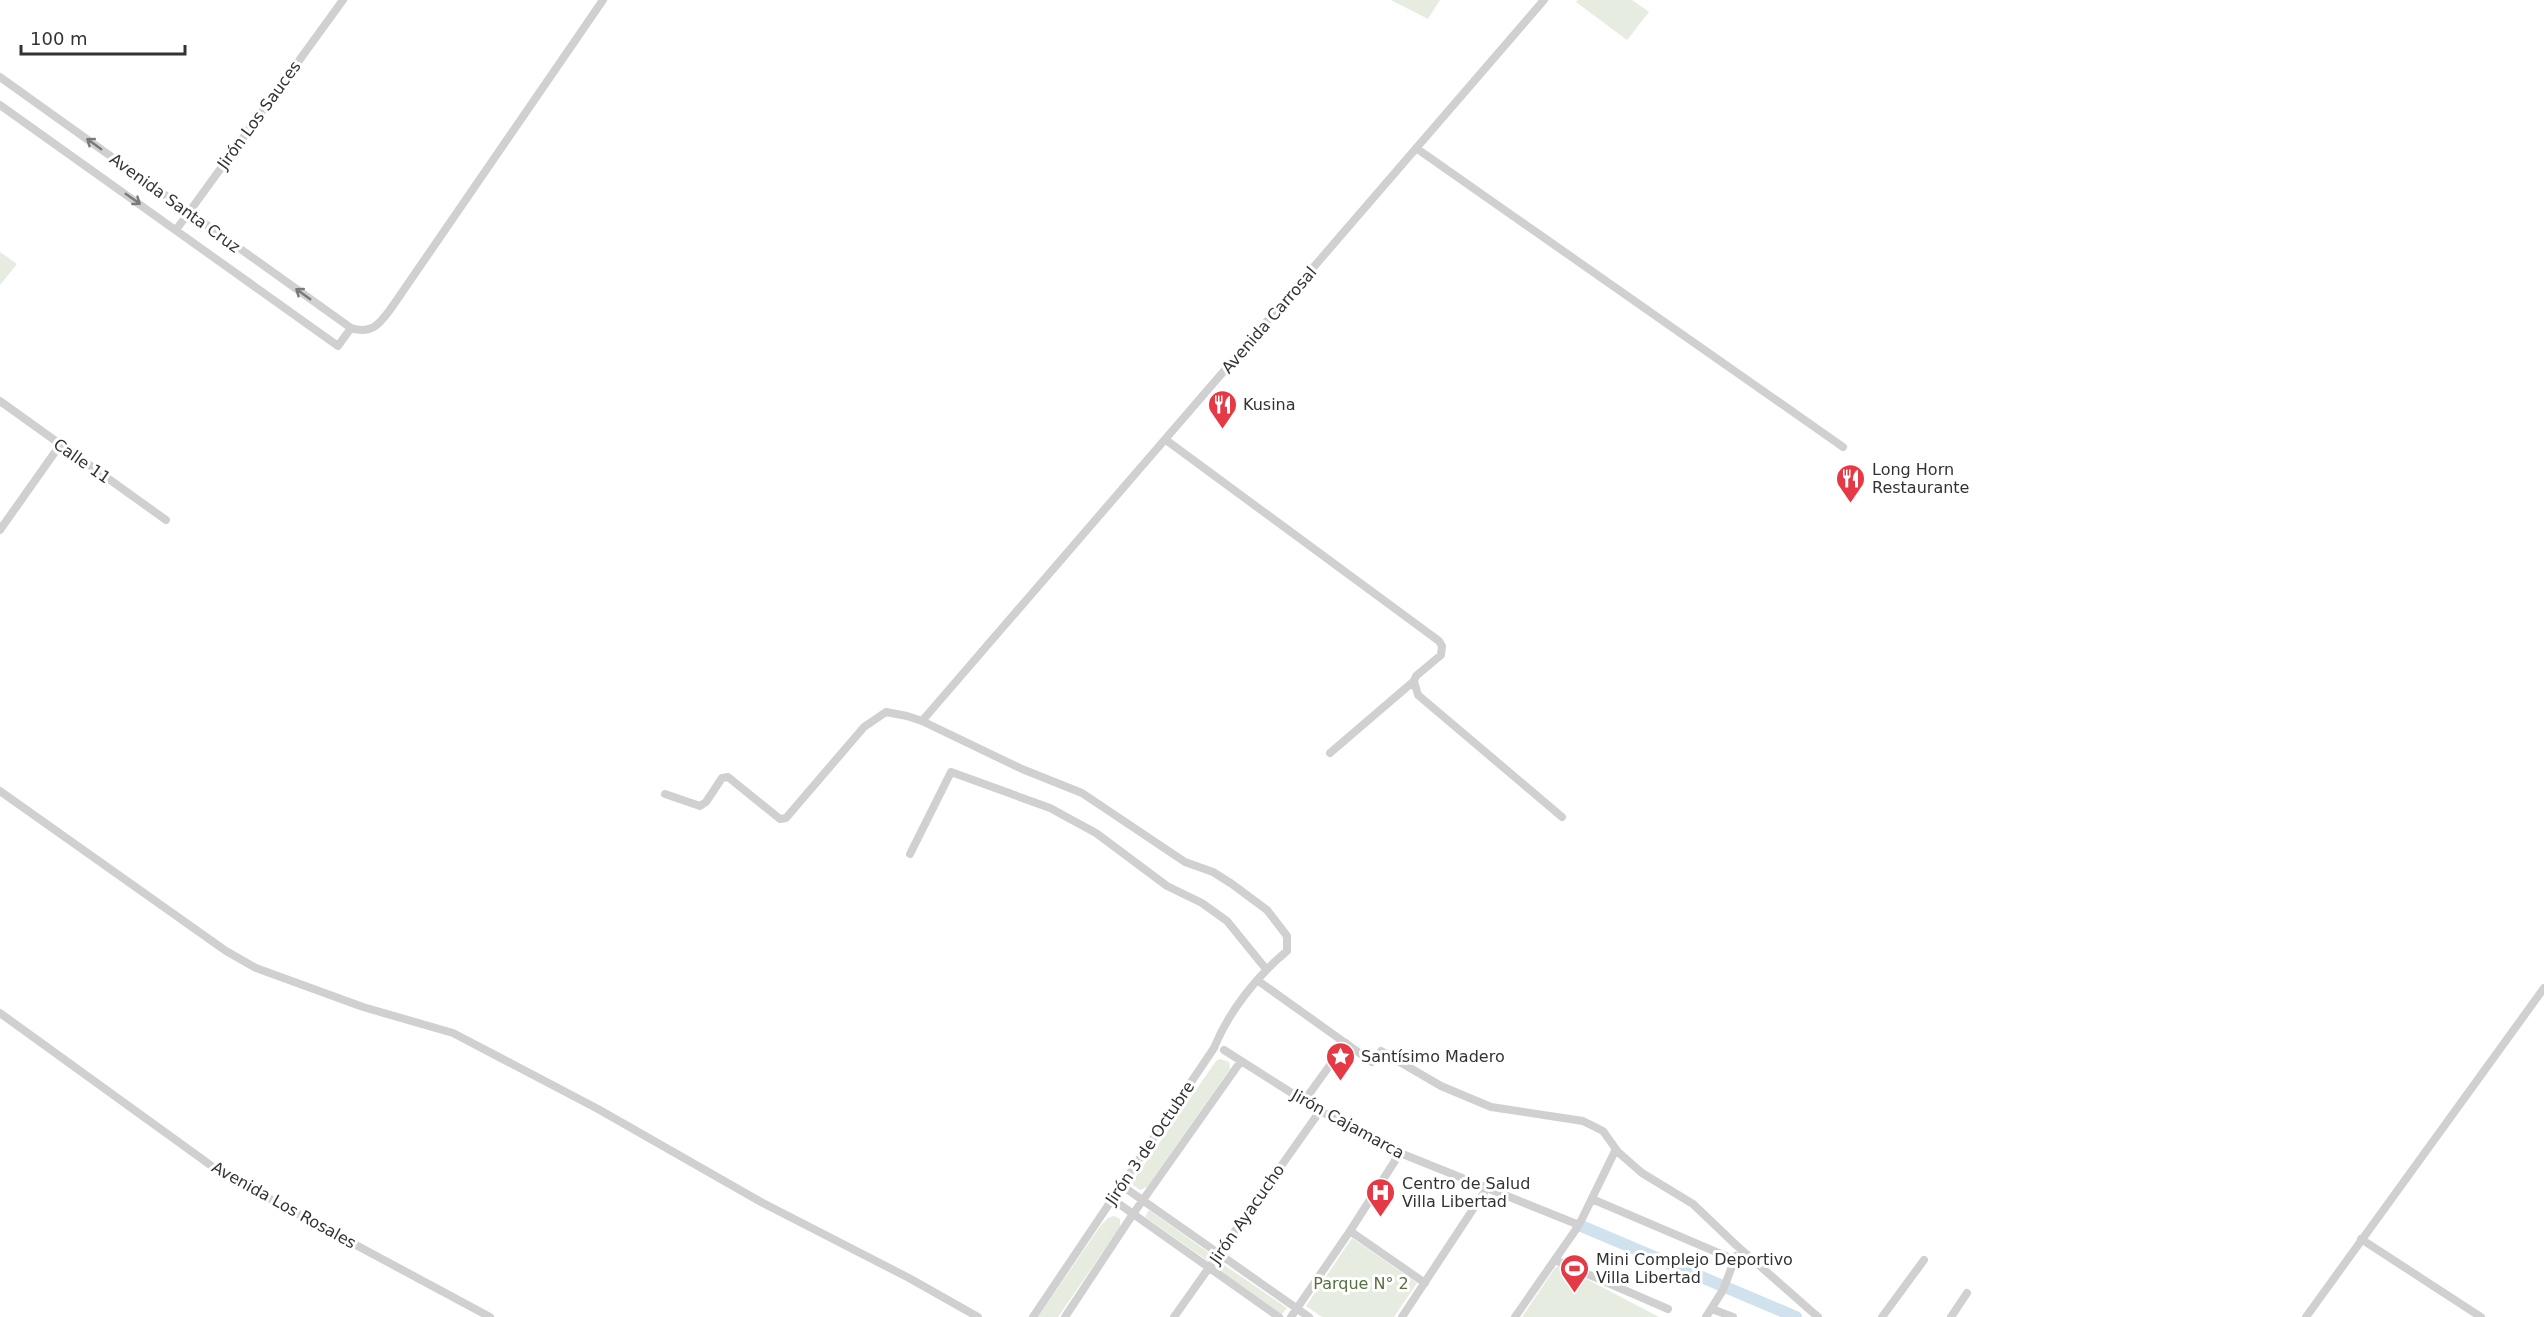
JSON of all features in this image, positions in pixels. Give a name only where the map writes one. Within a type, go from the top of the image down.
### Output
[{"type":"street","name":"Jirón Los Sauces","points":[[176,230],[343,0]]},
{"type":"street","points":[[351,328],[368,331],[375,328],[392,307],[603,0]]},
{"type":"street","name":"Avenida Carrosal","points":[[922,721],[1544,0]]},
{"type":"street","name":"Avenida Santa Cruz","points":[[0,76],[351,328],[339,346],[0,105]]},
{"type":"street","points":[[1416,148],[1843,447]]},
{"type":"street","name":"Calle 11","points":[[0,401],[166,520]]},
{"type":"street","points":[[1166,440],[1439,641],[1442,646],[1441,655],[1416,676],[1414,681],[1330,753]]},
{"type":"street","points":[[0,530],[60,445]]},
{"type":"street","points":[[1414,681],[1418,694],[1562,817]]},
{"type":"street","name":"Jirón 3 de Octubre","points":[[665,794],[700,806],[706,802],[722,778],[728,777],[780,819],[786,818],[864,728],[880,715],[896,713],[922,721],[1022,769],[1082,793],[1185,862],[1213,872],[1232,884],[1267,910],[1287,936],[1287,951],[1266,969],[1222,1027],[1214,1048],[1033,1317]]},
{"type":"street","points":[[910,854],[951,772],[1050,808],[1096,833],[1167,886],[1202,903],[1227,921],[1266,969]]},
{"type":"street","points":[[0,791],[226,951],[256,968],[363,1007],[453,1033],[598,1109],[761,1202],[909,1278],[978,1317]]},
{"type":"street","points":[[1257,980],[1372,1062]]},
{"type":"street","points":[[2306,1317],[2544,988]]},
{"type":"street","name":"Avenida Los Rosales","points":[[0,1013],[220,1172],[490,1317]]},
{"type":"street","points":[[1304,1101],[1346,1043]]},
{"type":"street","name":"Jirón Cajamarca","points":[[1224,1050],[1320,1111],[1400,1154],[1580,1225]]},
{"type":"street","points":[[1381,1051],[1441,1086],[1491,1107],[1583,1121],[1603,1131],[1616,1149],[1642,1173],[1693,1204],[1818,1317]]},
{"type":"street","name":"Jirón 3 de Octubre","points":[[1065,1317],[1133,1214],[1241,1061]]},
{"type":"street","name":"Jirón Ayacucho","points":[[1174,1317],[1320,1111]]},
{"type":"street","points":[[1515,1317],[1580,1225],[1616,1149]]},
{"type":"street","points":[[1291,1317],[1400,1154]]},
{"type":"street","points":[[1121,1185],[1309,1317]]},
{"type":"street","points":[[1402,1317],[1487,1188]]},
{"type":"street","points":[[1112,1199],[1279,1317]]},
{"type":"street","points":[[1592,1199],[1735,1260]]},
{"type":"street","points":[[1350,1232],[1425,1283]]},
{"type":"street","points":[[2361,1239],[2481,1317]]},
{"type":"street","points":[[1706,1317],[1712,1309],[1739,1248]]},
{"type":"street","points":[[1555,1260],[1668,1309]]},
{"type":"street","points":[[1882,1317],[1924,1260]]},
{"type":"street","points":[[1951,1317],[1967,1293]]},
{"type":"street","points":[[1712,1309],[1734,1317]]},
{"type":"green space","points":[[1391,0],[1440,0],[1428,19]]},
{"type":"green space","points":[[1578,0],[1632,0],[1649,12],[1627,40],[1576,2]]},
{"type":"green space","points":[[0,252],[17,264],[0,285]]},
{"type":"green space","points":[[1220,1059],[1229,1062],[1230,1069],[1147,1187],[1140,1190],[1133,1185],[1133,1181],[1216,1061]]},
{"type":"green space","points":[[1149,1210],[1212,1255],[1208,1261],[1145,1217]]},
{"type":"green space","points":[[1114,1216],[1120,1219],[1120,1227],[1058,1317],[1038,1317],[1101,1225]]},
{"type":"green space","name":"Parque N° 2","points":[[1352,1238],[1417,1283],[1394,1317],[1322,1317],[1306,1306]]},
{"type":"green space","points":[[1223,1264],[1287,1308],[1282,1314],[1219,1270]]},
{"type":"green space","name":"Mini Complejo Deportivo Villa Libertad","points":[[1560,1265],[1659,1317],[1522,1317],[1555,1268]]},
{"type":"waterway","points":[[1579,1225],[1796,1317]]},
{"type":"place","name":"Kusina","points":[[1222,430]]},
{"type":"place","name":"Long Horn Restaurante","points":[[1851,504]]},
{"type":"place","name":"Santísimo Madero","points":[[1340,1082]]},
{"type":"place","name":"Centro de Salud Villa Libertad","points":[[1381,1218]]},
{"type":"place","name":"Mini Complejo Deportivo Villa Libertad","points":[[1575,1294]]}]
